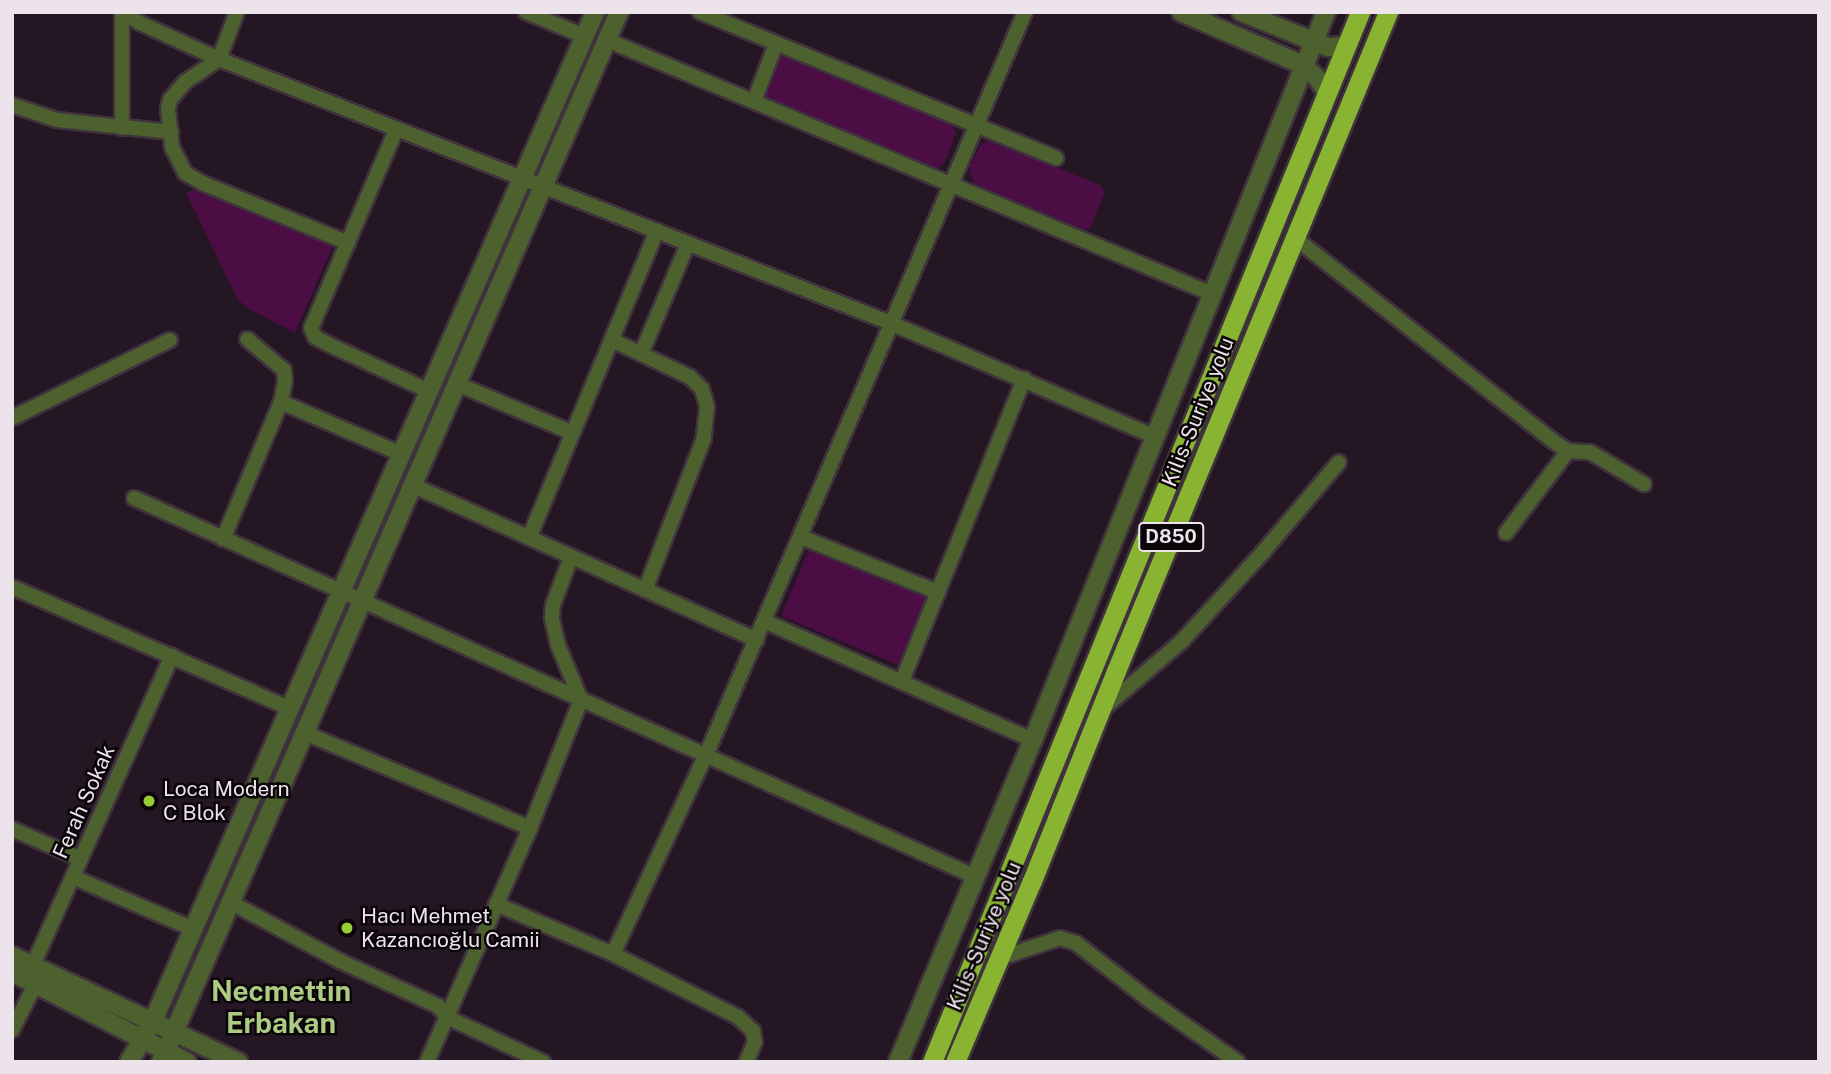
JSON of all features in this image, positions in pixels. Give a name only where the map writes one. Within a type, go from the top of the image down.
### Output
[{"type":"highway","name":"D850","points":[[932,1062],[1360,12]]},
{"type":"highway","name":"Kilis-Suriye yolu","points":[[955,1062],[1388,12]]},
{"type":"street","points":[[122,128],[123,12],[219,59],[893,324],[1156,437]]},
{"type":"street","points":[[237,12],[219,59],[185,82],[170,100],[173,147],[185,173],[348,243]]},
{"type":"street","points":[[526,12],[584,36]]},
{"type":"street","points":[[129,1062],[153,1021],[595,12]]},
{"type":"street","points":[[164,1057],[455,383],[619,12]]},
{"type":"street","points":[[700,12],[976,128],[1056,158]]},
{"type":"street","points":[[613,954],[757,640],[1025,12]]},
{"type":"street","points":[[1181,12],[1303,65],[1317,78],[1328,94]]},
{"type":"street","points":[[1241,12],[1328,47],[1347,46]]},
{"type":"street","points":[[898,1062],[1033,740],[1212,294],[1245,219],[1303,65],[1326,12]]},
{"type":"street","points":[[607,40],[1212,294]]},
{"type":"street","points":[[754,101],[776,44]]},
{"type":"street","points":[[12,105],[57,120],[170,132]]},
{"type":"street","points":[[397,130],[311,328],[315,337],[429,391]]},
{"type":"street","points":[[529,538],[657,232]]},
{"type":"street","points":[[1295,238],[1568,451],[1590,452],[1644,484]]},
{"type":"street","points":[[641,354],[688,244]]},
{"type":"street","points":[[223,539],[281,402],[284,370],[247,339]]},
{"type":"street","points":[[12,418],[170,340]]},
{"type":"street","points":[[612,340],[698,383],[705,396],[708,419],[704,438],[645,590]]},
{"type":"street","points":[[902,681],[1024,379]]},
{"type":"street","points":[[455,383],[573,433]]},
{"type":"street","points":[[281,402],[401,454]]},
{"type":"street","points":[[1506,533],[1568,451]]},
{"type":"street","points":[[1099,713],[1181,642],[1264,551],[1339,462]]},
{"type":"street","points":[[412,485],[757,640]]},
{"type":"street","points":[[134,498],[976,877]]},
{"type":"street","points":[[801,537],[939,592]]},
{"type":"street","points":[[427,1062],[530,828],[581,700],[558,645],[552,618],[553,605],[571,557]]},
{"type":"street","points":[[12,587],[291,709]]},
{"type":"street","points":[[764,621],[1033,740]]},
{"type":"street","name":"Ferah Sokak","points":[[12,1030],[73,877],[172,656]]},
{"type":"street","points":[[304,733],[530,828]]},
{"type":"street","points":[[12,829],[81,859]]},
{"type":"street","points":[[73,877],[193,929]]},
{"type":"street","points":[[230,902],[340,961],[438,1006],[447,1017],[543,1062]]},
{"type":"street","points":[[496,904],[613,954],[738,1017],[753,1031],[755,1042],[746,1062]]},
{"type":"street","points":[[1000,958],[1060,938],[1076,943],[1149,1000],[1238,1062]]},
{"type":"street","points":[[12,956],[34,974],[143,1038],[164,1057],[187,1062]]},
{"type":"street","points":[[12,972],[34,974],[153,1021],[238,1062]]},
{"type":"shaded area","points":[[779,54],[952,125],[956,133],[945,162],[937,169],[763,96]]},
{"type":"shaded area","points":[[989,140],[1100,185],[1105,192],[1090,228],[1084,230],[974,184],[969,169],[980,145]]},
{"type":"shaded area","points":[[193,190],[328,241],[333,246],[295,333],[251,310],[238,300],[186,193]]},
{"type":"shaded area","points":[[810,547],[927,596],[898,665],[781,616]]},
{"type":"place","name":"Loca Modern C Blok","points":[[149,801]]},
{"type":"place","name":"Hacı Mehmet Kazancıoğlu Camii","points":[[347,928]]},
{"type":"district","name":"Necmettin Erbakan","points":[[281,1007]]}]
